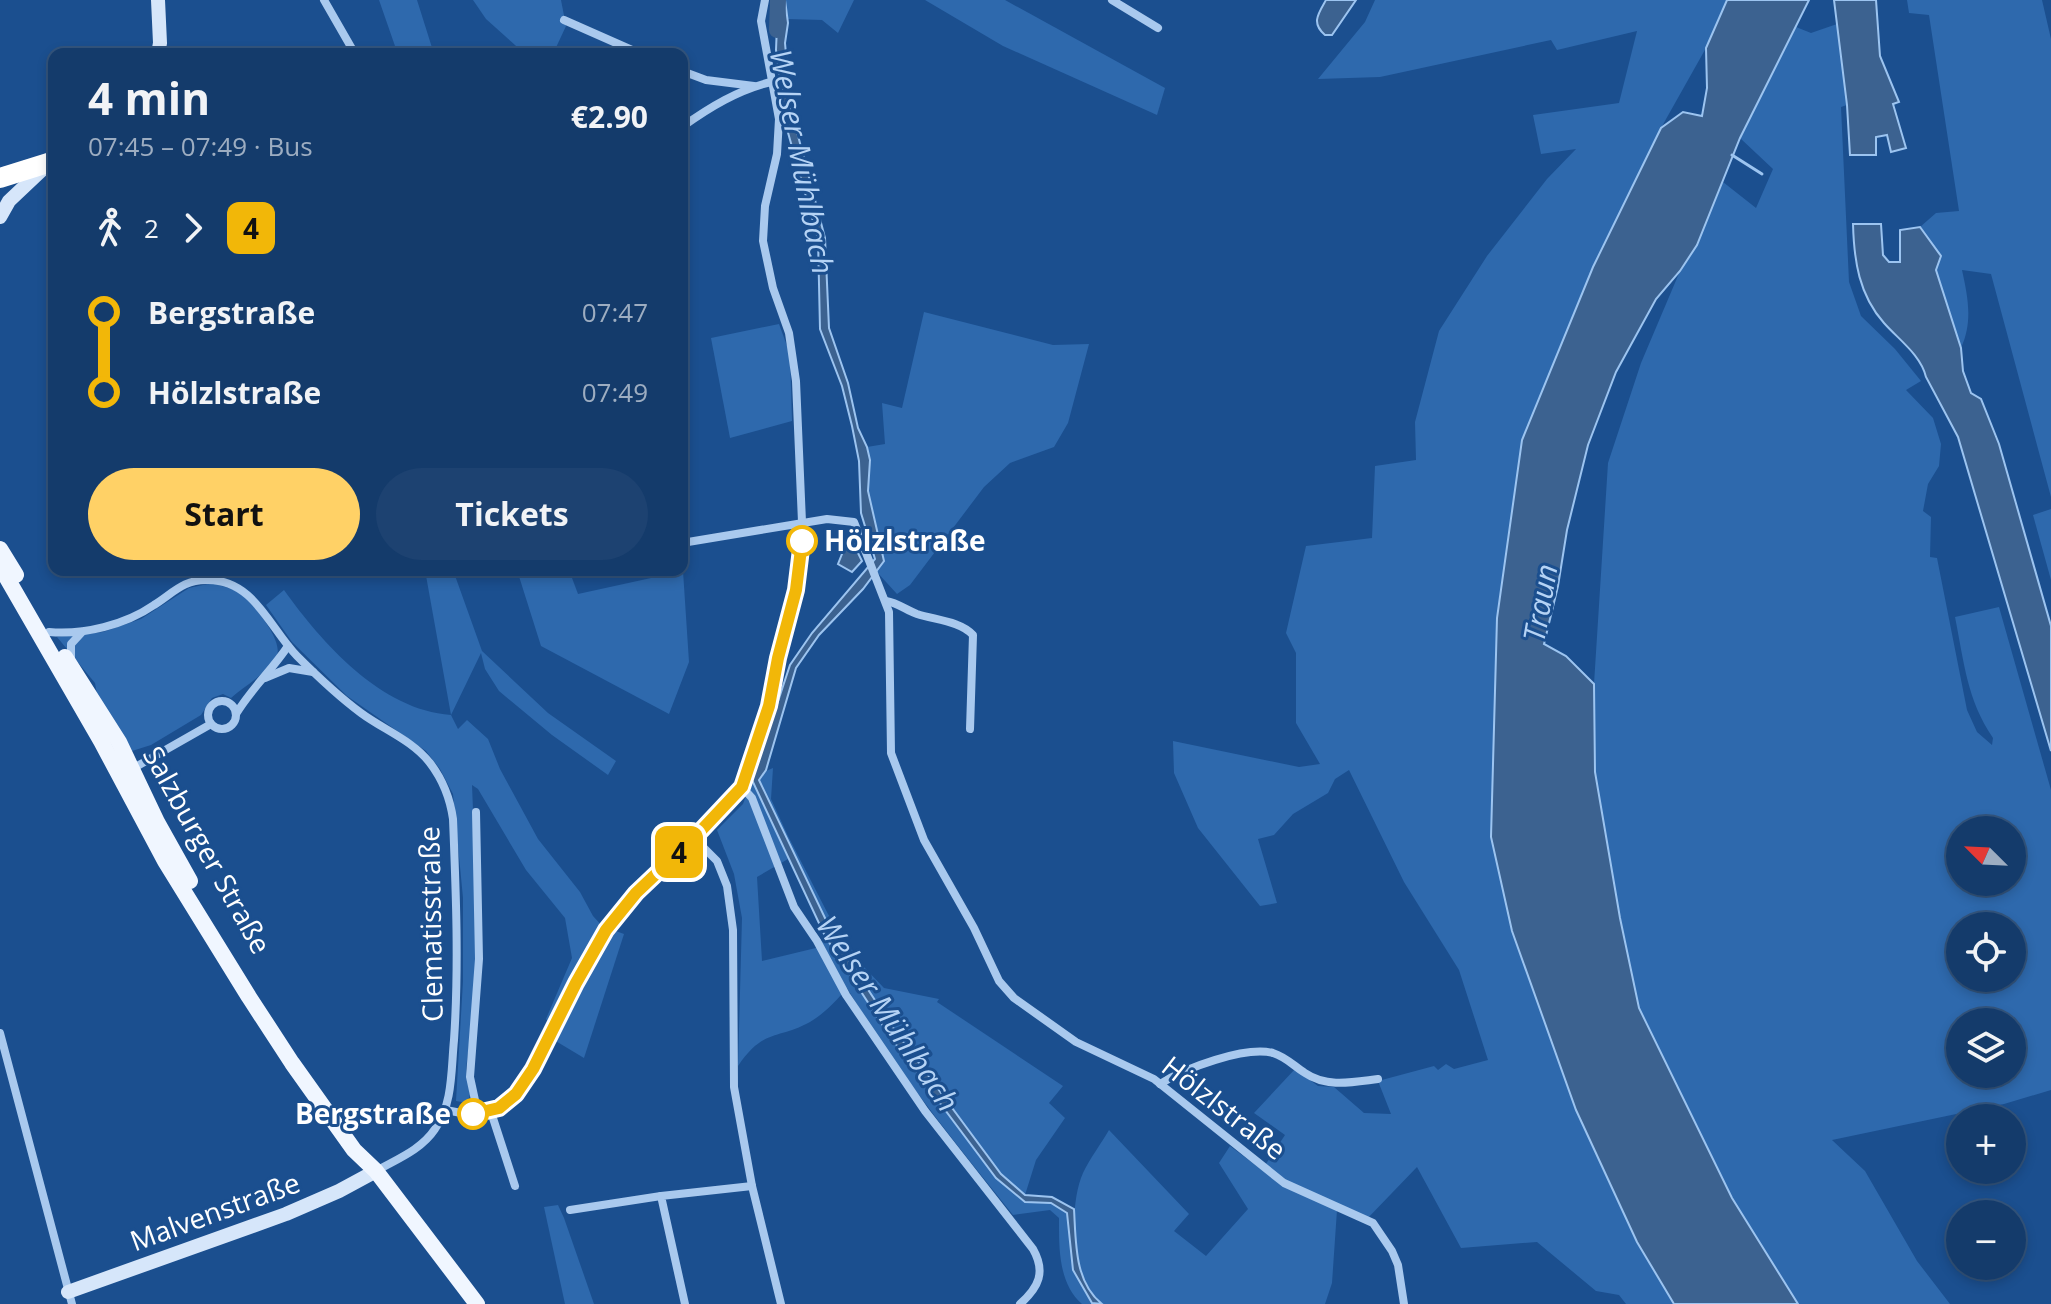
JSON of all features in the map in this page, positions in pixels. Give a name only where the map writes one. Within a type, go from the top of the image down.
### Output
[{"type":"highway","points":[[0,178],[48,161]]},
{"type":"main road","name":"Salzburger Straße","points":[[0,549],[71,668],[105,718],[126,772]]},
{"type":"main road","name":"Salzburger Straße","points":[[0,566],[157,822],[207,912],[292,1047],[364,1147],[376,1171],[477,1304]]},
{"type":"street","points":[[158,0],[159,48]]},
{"type":"street","points":[[324,0],[352,48]]},
{"type":"street","points":[[376,1171],[414,1151],[426,1140],[446,1110],[478,1114],[491,1112],[516,1094],[533,1069],[606,930],[636,893],[742,787],[769,706],[802,557],[802,522],[794,369],[789,333],[773,288],[763,241],[765,206],[777,154],[779,119],[761,21],[765,0]]},
{"type":"street","points":[[1112,0],[1158,28]]},
{"type":"street","points":[[564,20],[627,48]]},
{"type":"street","points":[[688,73],[706,80],[755,86]]},
{"type":"street","points":[[688,123],[710,107],[771,82]]},
{"type":"street","points":[[0,217],[17,192],[48,164]]},
{"type":"street","name":"Hölzlstraße","points":[[802,522],[836,518],[850,520],[856,525],[886,601],[891,624],[891,753],[924,840],[974,928],[995,973],[1014,998],[1076,1042],[1142,1072],[1160,1084],[1284,1183],[1373,1223],[1386,1238],[1398,1265],[1404,1304]]},
{"type":"street","points":[[688,542],[802,522]]},
{"type":"street","points":[[49,632],[82,631],[131,617],[194,580],[194,576]]},
{"type":"street","name":"Clematisstraße","points":[[194,580],[227,582],[248,594],[292,650],[314,672],[362,714],[419,751],[439,776],[451,805],[458,930],[451,1080],[446,1110]]},
{"type":"street","points":[[886,601],[895,602],[915,614],[961,626],[973,635],[970,729]]},
{"type":"street","points":[[71,668],[71,644],[82,631]]},
{"type":"street","points":[[289,668],[292,650]]},
{"type":"street","points":[[228,702],[250,691],[292,650]]},
{"type":"street","points":[[264,679],[289,668],[314,672]]},
{"type":"street","points":[[236,714],[232,704],[221,701],[211,705],[208,711],[211,724],[227,728],[235,720],[250,691]]},
{"type":"street","points":[[126,772],[211,724]]},
{"type":"street","points":[[742,787],[752,798],[794,907],[817,941],[846,995],[925,1111],[1040,1262],[1040,1277],[1020,1304]]},
{"type":"street","points":[[476,812],[479,959],[470,1077],[478,1114]]},
{"type":"street","points":[[694,838],[717,861],[727,886],[733,950],[734,1087],[752,1186],[781,1304]]},
{"type":"street","points":[[0,1033],[70,1298]]},
{"type":"street","points":[[1160,1084],[1235,1054],[1255,1051],[1281,1056],[1320,1081],[1347,1083],[1378,1079]]},
{"type":"street","points":[[491,1112],[515,1186]]},
{"type":"street","name":"Malvenstraße","points":[[70,1298],[286,1214],[376,1171]]},
{"type":"street","points":[[570,1210],[752,1186]]},
{"type":"street","points":[[661,1196],[685,1304]]},
{"type":"shaded area","points":[[379,0],[417,0],[432,48],[392,48],[395,46]]},
{"type":"shaded area","points":[[473,0],[561,0],[566,26],[556,48],[518,48],[486,19]]},
{"type":"shaded area","points":[[785,0],[854,0],[838,33],[822,20],[787,19]]},
{"type":"shaded area","points":[[925,0],[1005,0],[1165,88],[1157,115],[1003,46]]},
{"type":"shaded area","points":[[1375,0],[1727,0],[1706,48],[1661,128],[1593,267],[1522,440],[1491,837],[1512,931],[1576,1110],[1637,1242],[1674,1304],[1626,1304],[1619,1295],[1596,1291],[1537,1242],[1461,1248],[1417,1167],[1365,1221],[1337,1210],[1332,1283],[1325,1304],[1102,1304],[1092,1293],[1078,1261],[1074,1223],[1078,1187],[1086,1167],[1109,1130],[1189,1214],[1174,1231],[1206,1256],[1248,1209],[1219,1163],[1230,1146],[1262,1170],[1285,1135],[1254,1113],[1295,1069],[1318,1086],[1334,1087],[1364,1113],[1391,1114],[1378,1081],[1434,1066],[1438,1070],[1446,1064],[1454,1069],[1488,1060],[1459,970],[1404,882],[1349,770],[1335,779],[1328,793],[1293,814],[1274,835],[1258,839],[1277,903],[1260,906],[1198,828],[1174,773],[1173,741],[1299,767],[1320,764],[1296,723],[1296,653],[1286,633],[1306,546],[1372,538],[1375,466],[1416,460],[1415,422],[1439,331],[1487,256],[1547,179],[1576,149],[1541,154],[1533,115],[1619,103],[1637,31],[1557,50],[1551,40],[1380,77],[1318,79],[1365,22]]},
{"type":"shaded area","points":[[1907,0],[2042,0],[2051,39],[2051,497],[1991,274],[1962,270],[1968,319],[1961,348],[1936,270],[1941,256],[1920,227],[1936,213],[1959,211],[1929,15],[1909,13]]},
{"type":"shaded area","points":[[1837,24],[1847,105],[1841,107],[1849,282],[1861,316],[1895,349],[1921,381],[1906,390],[1933,418],[1941,444],[1939,466],[1928,484],[1923,511],[1931,517],[1930,557],[1937,558],[1967,710],[1977,732],[1992,745],[1993,738],[1977,709],[1968,680],[1955,617],[1999,607],[2051,790],[2051,1090],[2004,1104],[1946,1104],[1946,1116],[1832,1140],[1865,1171],[1917,1261],[1950,1304],[1798,1304],[1732,1198],[1639,1008],[1595,772],[1594,684],[1608,463],[1641,363],[1680,271],[1697,245],[1723,182],[1756,208],[1773,169],[1740,138],[1796,27],[1811,33]]},
{"type":"shaded area","points":[[924,312],[1053,345],[1089,344],[1068,423],[1054,447],[1010,463],[984,487],[910,585],[897,594],[876,571],[883,555],[868,491],[870,460],[867,447],[885,444],[882,403],[902,408]]},
{"type":"shaded area","points":[[779,324],[790,354],[792,421],[730,438],[711,338]]},
{"type":"shaded area","points":[[2051,509],[2051,580],[2033,515]]},
{"type":"shaded area","points":[[426,576],[455,576],[482,651],[548,713],[616,761],[608,775],[552,735],[499,691],[485,669],[481,653],[451,715]]},
{"type":"shaded area","points":[[519,576],[571,576],[578,594],[660,576],[683,576],[689,662],[669,714],[541,646]]},
{"type":"shaded area","points":[[212,583],[238,592],[253,605],[276,640],[277,655],[263,673],[231,698],[223,694],[212,698],[201,715],[151,745],[132,751],[97,694],[95,683],[57,637],[103,632],[141,619],[189,588]]},
{"type":"shaded area","points":[[284,590],[335,652],[377,687],[401,701],[451,715],[458,729],[467,720],[488,739],[500,769],[538,839],[604,928],[551,1025],[546,1019],[572,958],[565,918],[526,870],[478,789],[472,785],[477,910],[476,985],[466,1069],[470,1095],[467,1103],[456,1101],[463,981],[463,898],[453,794],[426,751],[347,696],[292,642],[266,605]]},
{"type":"shaded area","points":[[773,768],[771,799],[828,914],[863,966],[884,988],[939,999],[937,1002],[1063,1086],[1049,1103],[1065,1118],[1036,1160],[1025,1195],[1001,1174],[896,1032],[836,941],[759,780]]},
{"type":"shaded area","points":[[752,780],[788,859],[757,877],[762,961],[820,947],[825,936],[889,1035],[996,1178],[1025,1202],[1051,1203],[1068,1213],[1073,1270],[1093,1304],[1082,1304],[1068,1286],[1062,1264],[1059,1218],[1050,1210],[1013,1215],[905,1076],[847,988],[815,1018],[798,1028],[764,1040],[738,1066],[742,918],[734,874],[717,830],[743,804]]},
{"type":"shaded area","points":[[613,930],[624,934],[584,1058],[554,1040],[599,949]]},
{"type":"shaded area","points":[[558,1205],[594,1304],[565,1304],[544,1207]]},
{"type":"water","points":[[778,0],[785,0],[788,23],[785,43],[791,109],[825,238],[829,328],[848,383],[858,428],[867,447],[870,460],[868,491],[884,561],[863,589],[819,635],[796,668],[766,770],[759,780],[836,941],[896,1032],[1001,1174],[1025,1195],[1052,1197],[1074,1209],[1081,1273],[1093,1295],[1102,1304],[1092,1303],[1073,1270],[1067,1213],[1051,1203],[1025,1202],[996,1178],[889,1035],[825,936],[752,780],[790,665],[812,633],[875,559],[861,513],[859,461],[852,426],[842,386],[820,329],[818,239],[787,129],[776,50]]},
{"type":"water","points":[[1326,0],[1356,0],[1332,35],[1325,35],[1317,22]]},
{"type":"water","name":"Traun","points":[[1727,0],[1809,0],[1740,138],[1697,245],[1656,299],[1616,372],[1588,445],[1544,644],[1566,656],[1594,684],[1595,772],[1639,1008],[1732,1198],[1798,1304],[1674,1304],[1637,1242],[1576,1110],[1512,931],[1491,837],[1497,618],[1522,440],[1593,267],[1661,128],[1683,112],[1702,116],[1707,88],[1706,48]]},
{"type":"water","points":[[1834,0],[1876,0],[1880,56],[1899,102],[1893,104],[1906,148],[1891,152],[1887,135],[1876,137],[1876,155],[1850,155]]},
{"type":"water","points":[[1853,224],[1881,224],[1883,255],[1889,262],[1900,262],[1900,230],[1920,227],[1941,256],[1936,270],[1961,348],[1963,371],[1971,393],[1981,399],[1999,444],[2051,626],[2051,751],[1958,437],[1919,362],[1884,323],[1863,289]]},
{"type":"water","points":[[853,543],[862,561],[852,572],[838,564],[846,544]]},
{"type":"waterway","name":"Welser Mühlbach","points":[[777,30],[778,0]]},
{"type":"waterway","points":[[1732,155],[1762,174]]},
{"type":"bus line","name":"4","points":[[473,1114],[491,1112],[516,1094],[533,1069],[606,930],[636,893],[742,787],[769,706],[796,590],[802,541]]},
{"type":"place","name":"Hölzlstraße","points":[[802,541]]},
{"type":"place","name":"Bergstraße","points":[[473,1114]]}]
